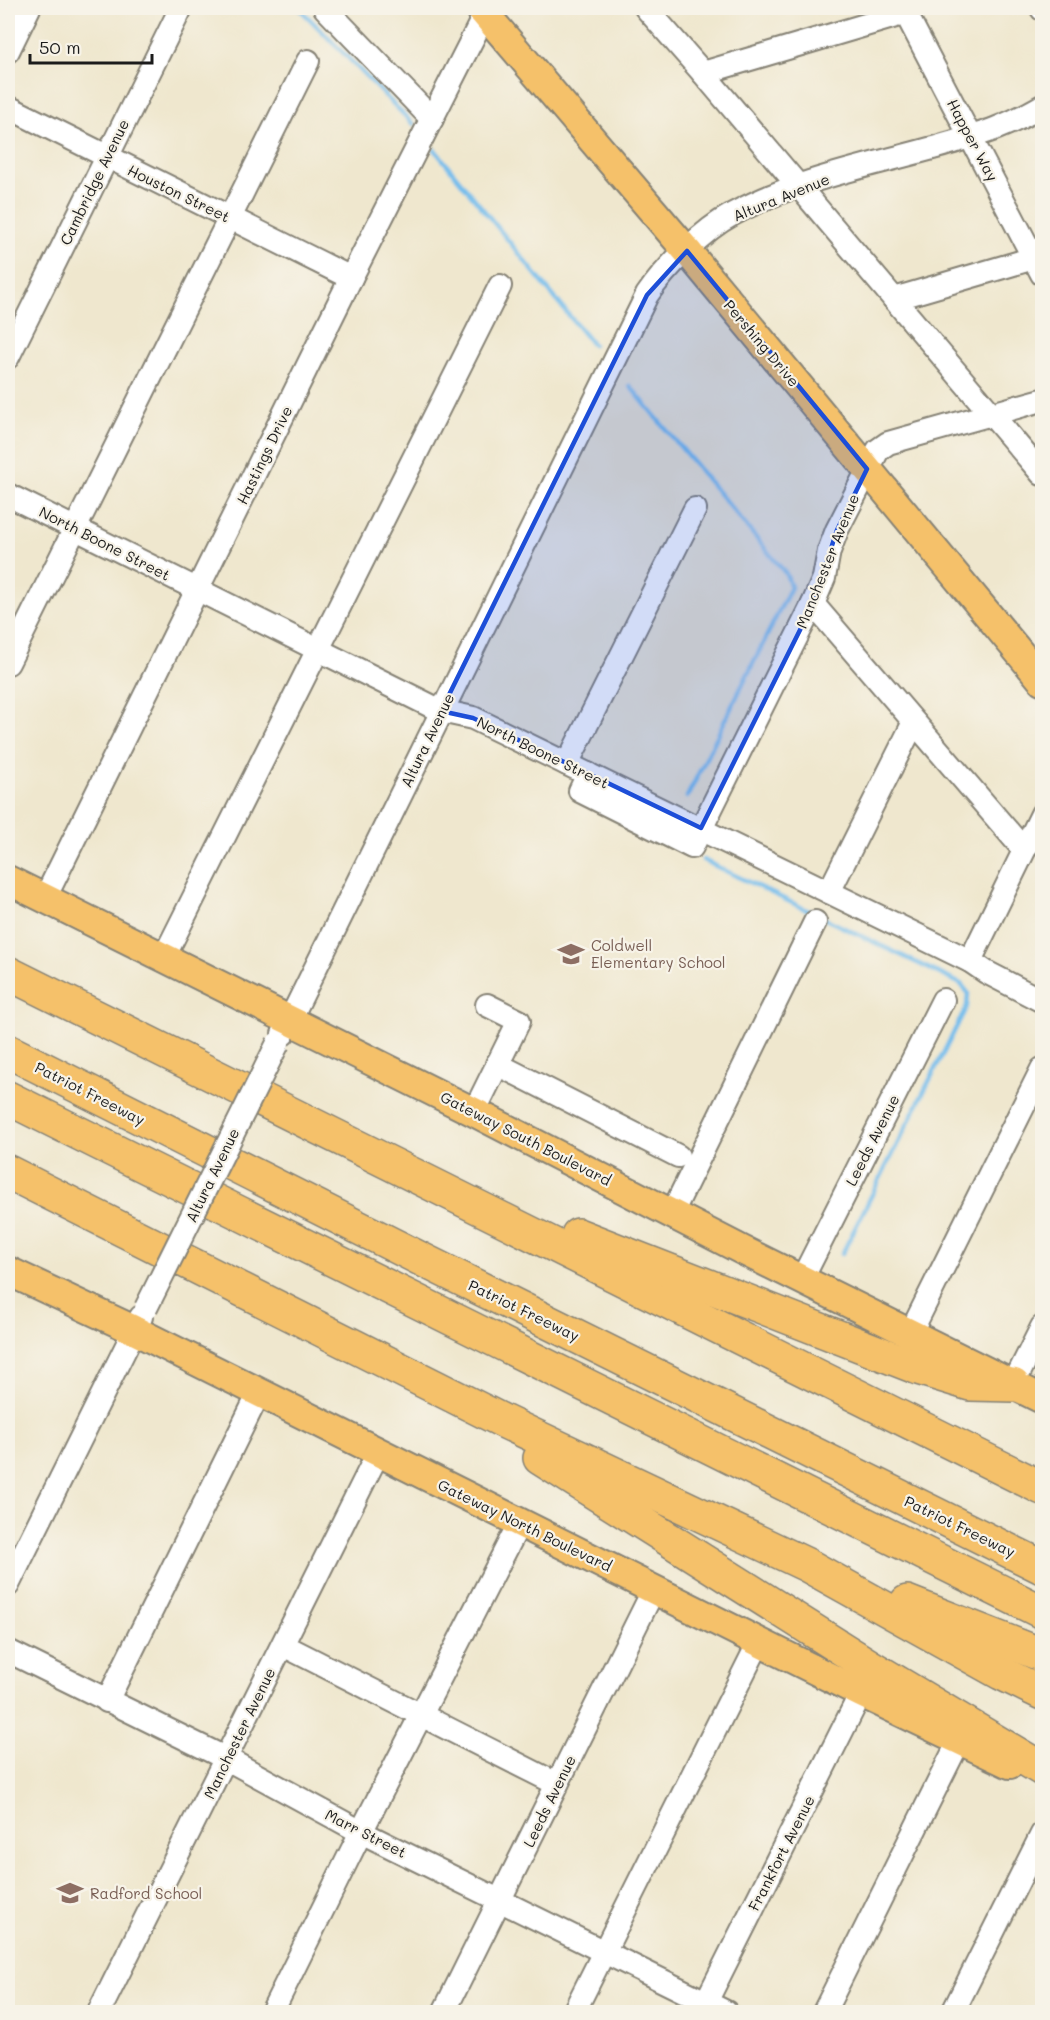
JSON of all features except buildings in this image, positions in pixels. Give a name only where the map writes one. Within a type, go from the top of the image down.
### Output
[{"type":"highway","points":[[8,973],[1042,1488]]},
{"type":"highway","name":"Patriot Freeway","points":[[8,1051],[1042,1567]]},
{"type":"highway","points":[[8,1098],[1042,1612]]},
{"type":"highway","points":[[8,1172],[506,1422],[807,1565],[1001,1673],[1042,1693]]},
{"type":"highway","points":[[533,1235],[569,1232],[918,1368],[970,1384],[1013,1385]]},
{"type":"highway","points":[[506,1422],[541,1459],[871,1667],[1042,1769]]},
{"type":"highway","points":[[807,1565],[936,1612],[1042,1655]]},
{"type":"main road","name":"Pershing Drive","points":[[483,10],[687,251],[1042,680]]},
{"type":"main road","name":"Gateway South Boulevard","points":[[8,880],[164,957],[284,1031],[474,1112],[802,1280],[1042,1399]]},
{"type":"main road","name":"Gateway North Boulevard","points":[[8,1273],[140,1319],[259,1394],[861,1693],[1042,1779]]},
{"type":"street","points":[[8,51],[29,8]]},
{"type":"street","name":"Cambridge Avenue","points":[[8,357],[181,8]]},
{"type":"street","points":[[325,8],[432,119]]},
{"type":"street","points":[[646,8],[1042,474]]},
{"type":"street","name":"Hastings Drive","points":[[45,898],[351,278],[432,119],[483,10]]},
{"type":"street","points":[[703,73],[905,10]]},
{"type":"street","name":"Happer Way","points":[[905,10],[1038,266]]},
{"type":"street","points":[[8,663],[308,61]]},
{"type":"street","name":"Altura Avenue","points":[[8,1585],[647,296],[662,274],[731,215],[798,187],[996,129],[1042,106]]},
{"type":"street","name":"Houston Street","points":[[8,107],[351,278]]},
{"type":"street","points":[[894,299],[1038,266]]},
{"type":"street","points":[[164,957],[500,286]]},
{"type":"street","name":"Manchester Avenue","points":[[701,828],[813,604],[824,578],[829,551],[837,530],[878,450],[888,443],[1042,400]]},
{"type":"street","name":"North Boone Street","points":[[8,495],[441,711],[473,718],[701,828],[970,961],[986,972],[1042,1001]]},
{"type":"street","points":[[567,764],[695,509]]},
{"type":"street","points":[[813,604],[1024,850]]},
{"type":"street","points":[[829,892],[914,722]]},
{"type":"street","points":[[970,961],[1042,814]]},
{"type":"street","points":[[672,1214],[815,922]]},
{"type":"street","name":"Leeds Avenue","points":[[802,1280],[943,1000]]},
{"type":"street","points":[[474,1112],[519,1021],[487,1005]]},
{"type":"street","points":[[497,1064],[678,1156]]},
{"type":"street","points":[[910,1334],[1042,1069]]},
{"type":"street","points":[[1013,1385],[1042,1327]]},
{"type":"street","points":[[106,1701],[259,1394]]},
{"type":"street","name":"Manchester Avenue","points":[[99,2013],[378,1453]]},
{"type":"street","points":[[272,2013],[361,1832],[520,1522]]},
{"type":"street","name":"Leeds Avenue","points":[[444,2013],[654,1589]]},
{"type":"street","points":[[574,2013],[759,1642]]},
{"type":"street","points":[[283,1645],[557,1784]]},
{"type":"street","name":"Marr Street","points":[[8,1651],[226,1759],[361,1832],[605,1952],[711,2009]]},
{"type":"street","name":"Frankfort Avenue","points":[[711,2009],[861,1693]]},
{"type":"street","points":[[824,2013],[959,1741]]},
{"type":"street","points":[[952,2013],[1042,1834]]},
{"type":"highlighted area","points":[[687,251],[867,469],[837,530],[813,604],[701,828],[473,718],[441,711],[647,295]]},
{"type":"waterway","points":[[299,8],[413,124]]},
{"type":"waterway","points":[[435,150],[593,345]]},
{"type":"waterway","points":[[630,386],[786,574],[791,587],[687,797]]},
{"type":"waterway","points":[[703,860],[961,984],[968,993],[967,1006],[842,1254]]},
{"type":"place","name":"Coldwell Elementary School","points":[[571,954]]},
{"type":"place","name":"Radford School","points":[[70,1893]]}]
